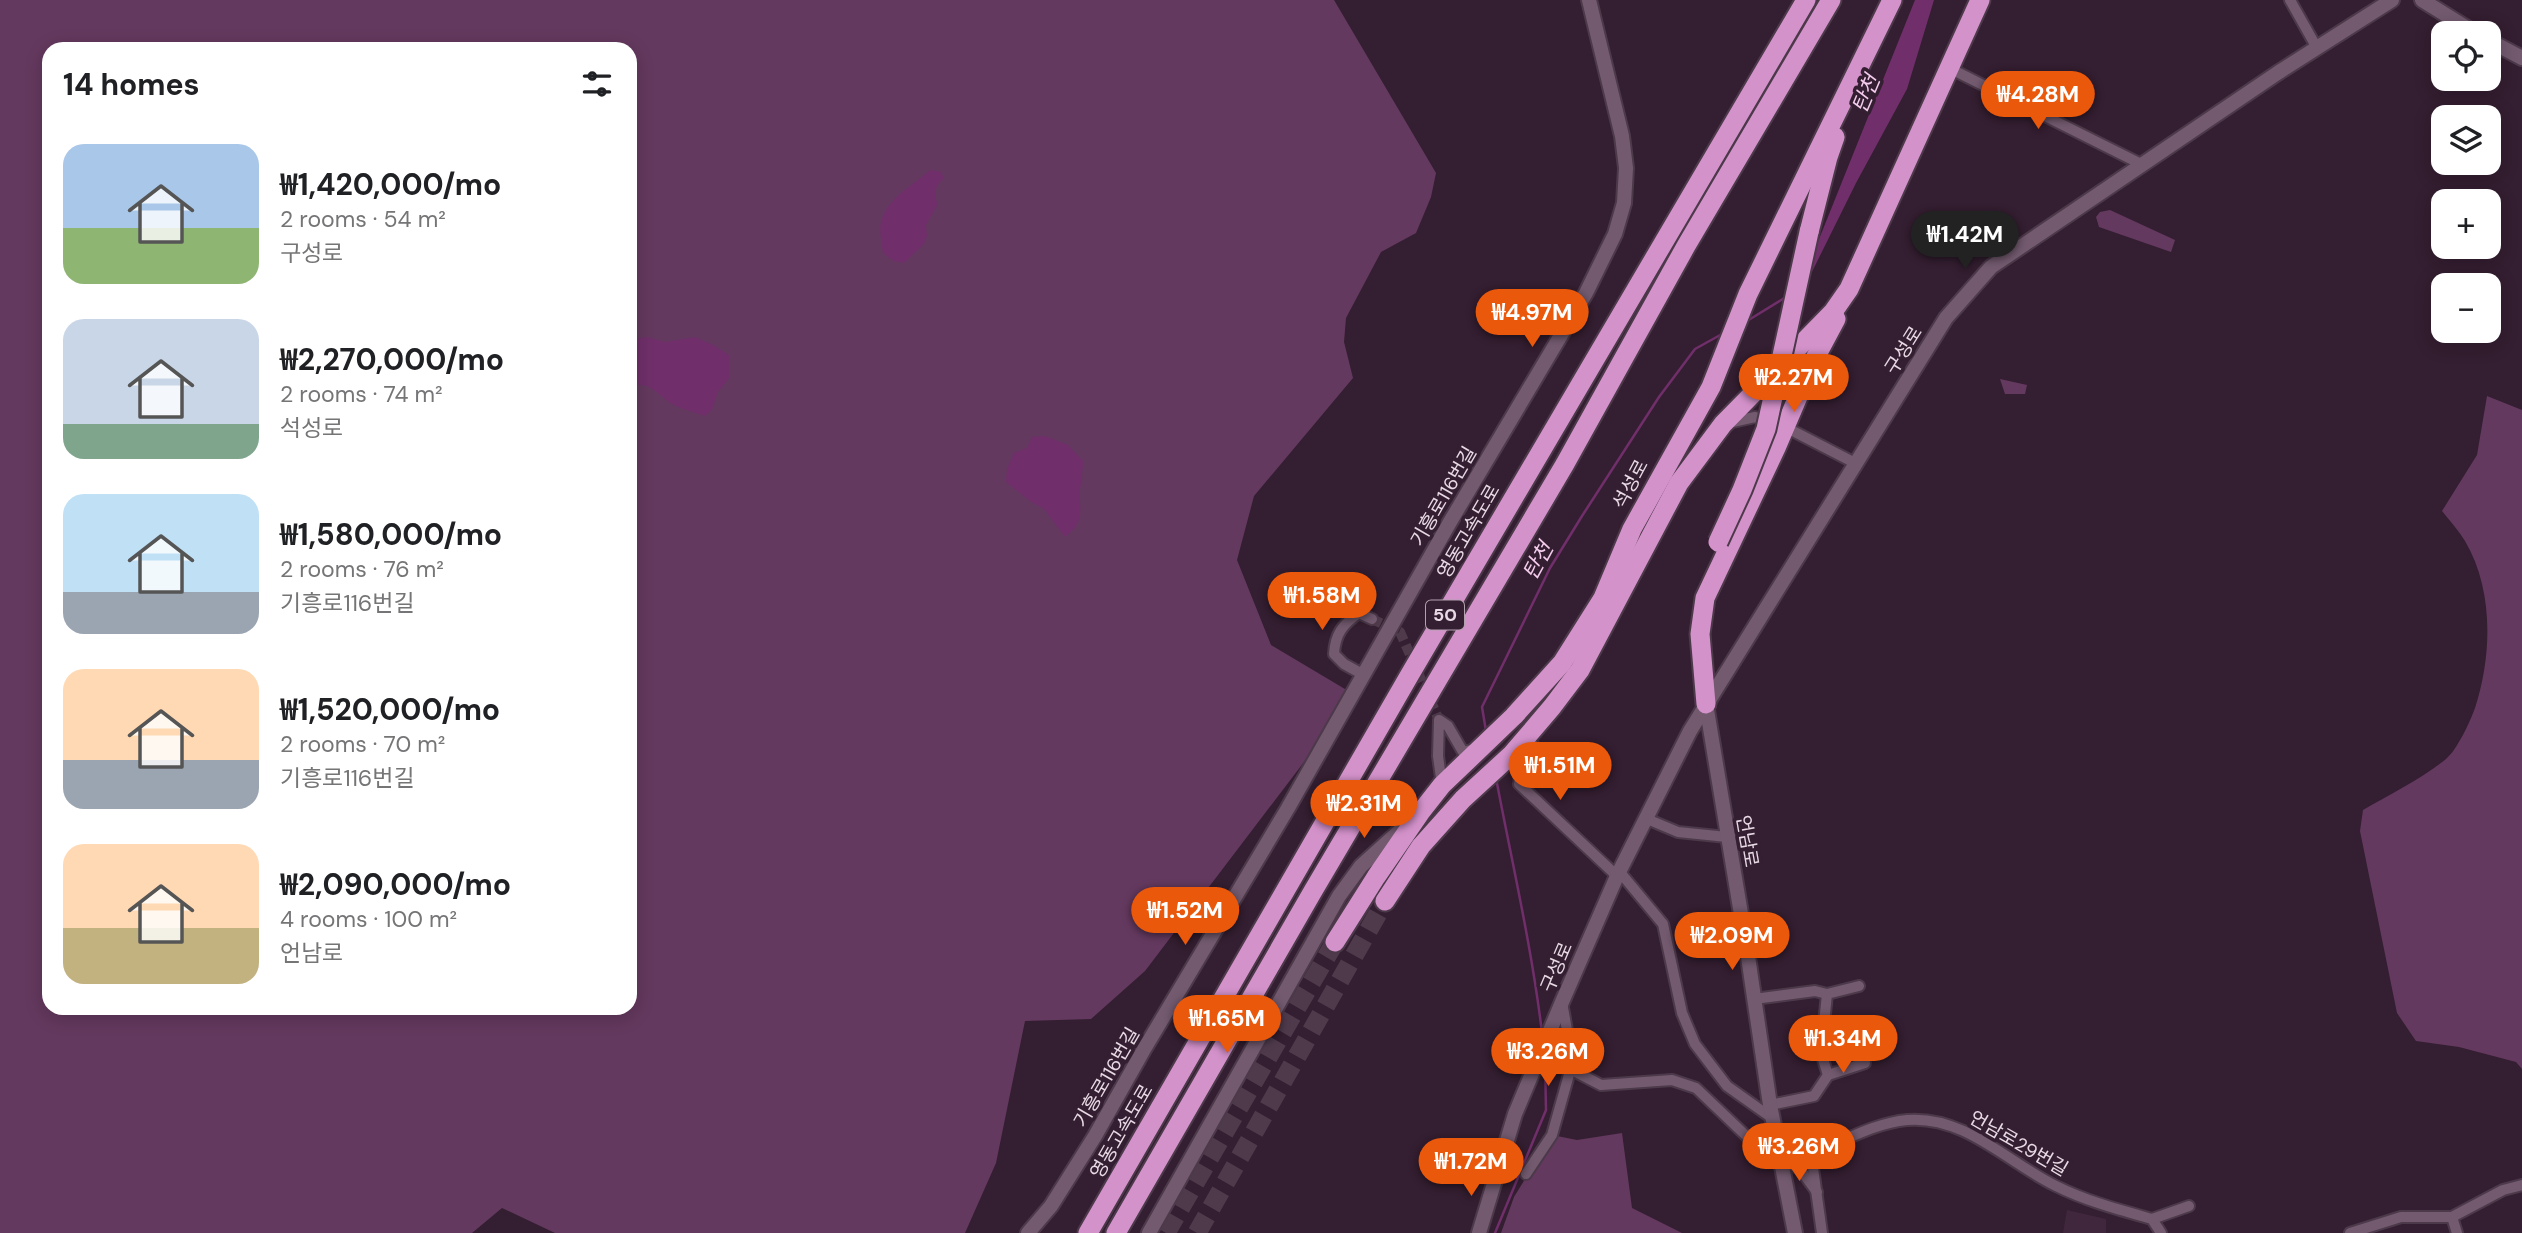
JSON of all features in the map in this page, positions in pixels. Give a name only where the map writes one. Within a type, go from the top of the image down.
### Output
[{"type":"highway","name":"영동고속도로","points":[[1088,1233],[1416,665],[1806,0]]},
{"type":"highway","name":"50","points":[[1116,1233],[1564,464],[1685,246],[1831,0]]},
{"type":"highway","points":[[1706,704],[1700,634],[1705,598],[1980,0]]},
{"type":"highway","points":[[1706,704],[1691,653],[1689,619],[1698,583],[1742,490],[1766,429],[1828,158],[1846,109],[1873,58],[1890,5]]},
{"type":"highway","name":"석성로","points":[[1335,942],[1420,813],[1447,780],[1507,723],[1562,663],[1603,598],[1632,529],[1711,387],[1748,294],[1839,103],[1890,5]]},
{"type":"highway","points":[[1385,901],[1421,846],[1463,799],[1512,754],[1580,670],[1679,482],[1723,424],[1833,312],[1849,289]]},
{"type":"highway","points":[[1711,387],[1725,402],[1769,378]]},
{"type":"main road","name":"기흥로116번길","points":[[1028,1233],[1051,1206],[1095,1136],[1289,808],[1450,522],[1586,293],[1615,234],[1624,204],[1626,168],[1622,136],[1589,0]]},
{"type":"main road","name":"구성로","points":[[1479,1233],[1515,1114],[1562,1002],[1618,874],[1690,731],[1946,318],[1991,267],[2141,164],[2392,0]]},
{"type":"main road","points":[[2422,0],[2456,21]]},
{"type":"main road","points":[[2501,47],[2522,58]]},
{"type":"main road","name":"언남로","points":[[1706,704],[1771,1112],[1795,1233]]},
{"type":"main road","points":[[1149,1233],[1339,895],[1362,866],[1420,813]]},
{"type":"street","points":[[2290,0],[2318,48]]},
{"type":"street","points":[[1949,68],[2141,164]]},
{"type":"street","points":[[1723,424],[1755,418],[1784,428],[1855,463]]},
{"type":"street","points":[[1364,675],[1344,664],[1334,654],[1335,642],[1339,631],[1359,613],[1372,619]]},
{"type":"street","points":[[1447,780],[1438,756],[1439,720],[1448,726],[1463,752],[1472,750]]},
{"type":"street","points":[[1526,738],[1535,751],[1520,777],[1519,785],[1618,874],[1663,924],[1682,1013],[1695,1044],[1727,1086],[1771,1112],[1814,1096],[1828,1075],[1865,1063]]},
{"type":"street","points":[[1647,819],[1678,832],[1727,836]]},
{"type":"street","points":[[1754,999],[1815,991],[1827,994],[1859,986]]},
{"type":"street","points":[[1827,994],[1821,1053],[1828,1075]]},
{"type":"street","points":[[1526,1174],[1552,1135],[1570,1069],[1571,1053],[1562,1002]]},
{"type":"street","points":[[1570,1069],[1601,1085],[1672,1080],[1696,1088],[1760,1149],[1800,1169],[1817,1192]]},
{"type":"street","name":"언남로29번길","points":[[1811,1154],[1893,1122],[1934,1121],[1963,1130],[2061,1188],[2152,1219]]},
{"type":"street","points":[[1776,1133],[1811,1154],[1822,1233]]},
{"type":"street","points":[[2356,1231],[2401,1217],[2452,1217],[2503,1190],[2522,1185]]},
{"type":"street","points":[[2161,1233],[2152,1219],[2189,1206]]},
{"type":"street","points":[[2452,1217],[2457,1233]]},
{"type":"street","points":[[2356,1231],[2375,1233]]},
{"type":"shaded area","points":[[0,0],[1334,0],[1436,173],[1431,197],[1416,233],[1381,252],[1346,318],[1344,342],[1353,378],[1254,496],[1237,560],[1271,645],[1355,695],[1145,971],[1091,1019],[1025,1021],[996,1163],[965,1233],[555,1233],[502,1208],[472,1233],[0,1233]]},
{"type":"shaded area","name":"탄천","points":[[1915,0],[1934,0],[1907,89],[1856,183],[1802,292],[1784,299],[1803,279]]},
{"type":"shaded area","points":[[930,170],[941,172],[944,178],[936,190],[938,204],[926,225],[927,236],[924,244],[904,263],[894,261],[883,253],[880,232],[885,211],[896,198]]},
{"type":"shaded area","points":[[2110,210],[2175,240],[2171,252],[2099,227],[2096,217],[2100,212]]},
{"type":"shaded area","points":[[647,337],[665,342],[695,337],[729,355],[729,378],[718,392],[712,410],[705,416],[684,409],[672,404],[650,387],[637,385],[637,339]]},
{"type":"shaded area","points":[[2000,379],[2027,385],[2025,394],[2005,394]]},
{"type":"shaded area","points":[[2487,396],[2522,410],[2522,1069],[2516,1062],[2459,1047],[2416,1041],[2397,1013],[2360,831],[2363,810],[2416,780],[2450,755],[2463,735],[2481,688],[2487,623],[2481,580],[2463,537],[2442,511],[2477,455]]},
{"type":"shaded area","points":[[1045,436],[1068,445],[1083,461],[1079,521],[1065,537],[1044,509],[1006,482],[1007,469],[1014,453],[1027,448],[1032,437]]},
{"type":"shaded area","points":[[1622,1133],[1632,1208],[1682,1233],[1501,1233],[1514,1197],[1552,1135],[1577,1140]]},
{"type":"shaded area","points":[[2067,1210],[2106,1219],[2106,1233],[2063,1233]]},
{"type":"waterway","name":"탄천","points":[[1747,321],[1786,297]]},
{"type":"waterway","name":"탄천","points":[[1486,731],[1482,707],[1550,568],[1659,397],[1695,349],[1722,334]]},
{"type":"waterway","name":"탄천","points":[[1496,778],[1527,937],[1542,1033]]},
{"type":"waterway","name":"탄천","points":[[1495,1233],[1546,1110],[1545,1061]]},
{"type":"tunnel","points":[[1372,619],[1400,632],[1439,720]]},
{"type":"tunnel","points":[[1197,1233],[1385,901]]},
{"type":"tunnel","points":[[1166,1233],[1335,942]]}]
